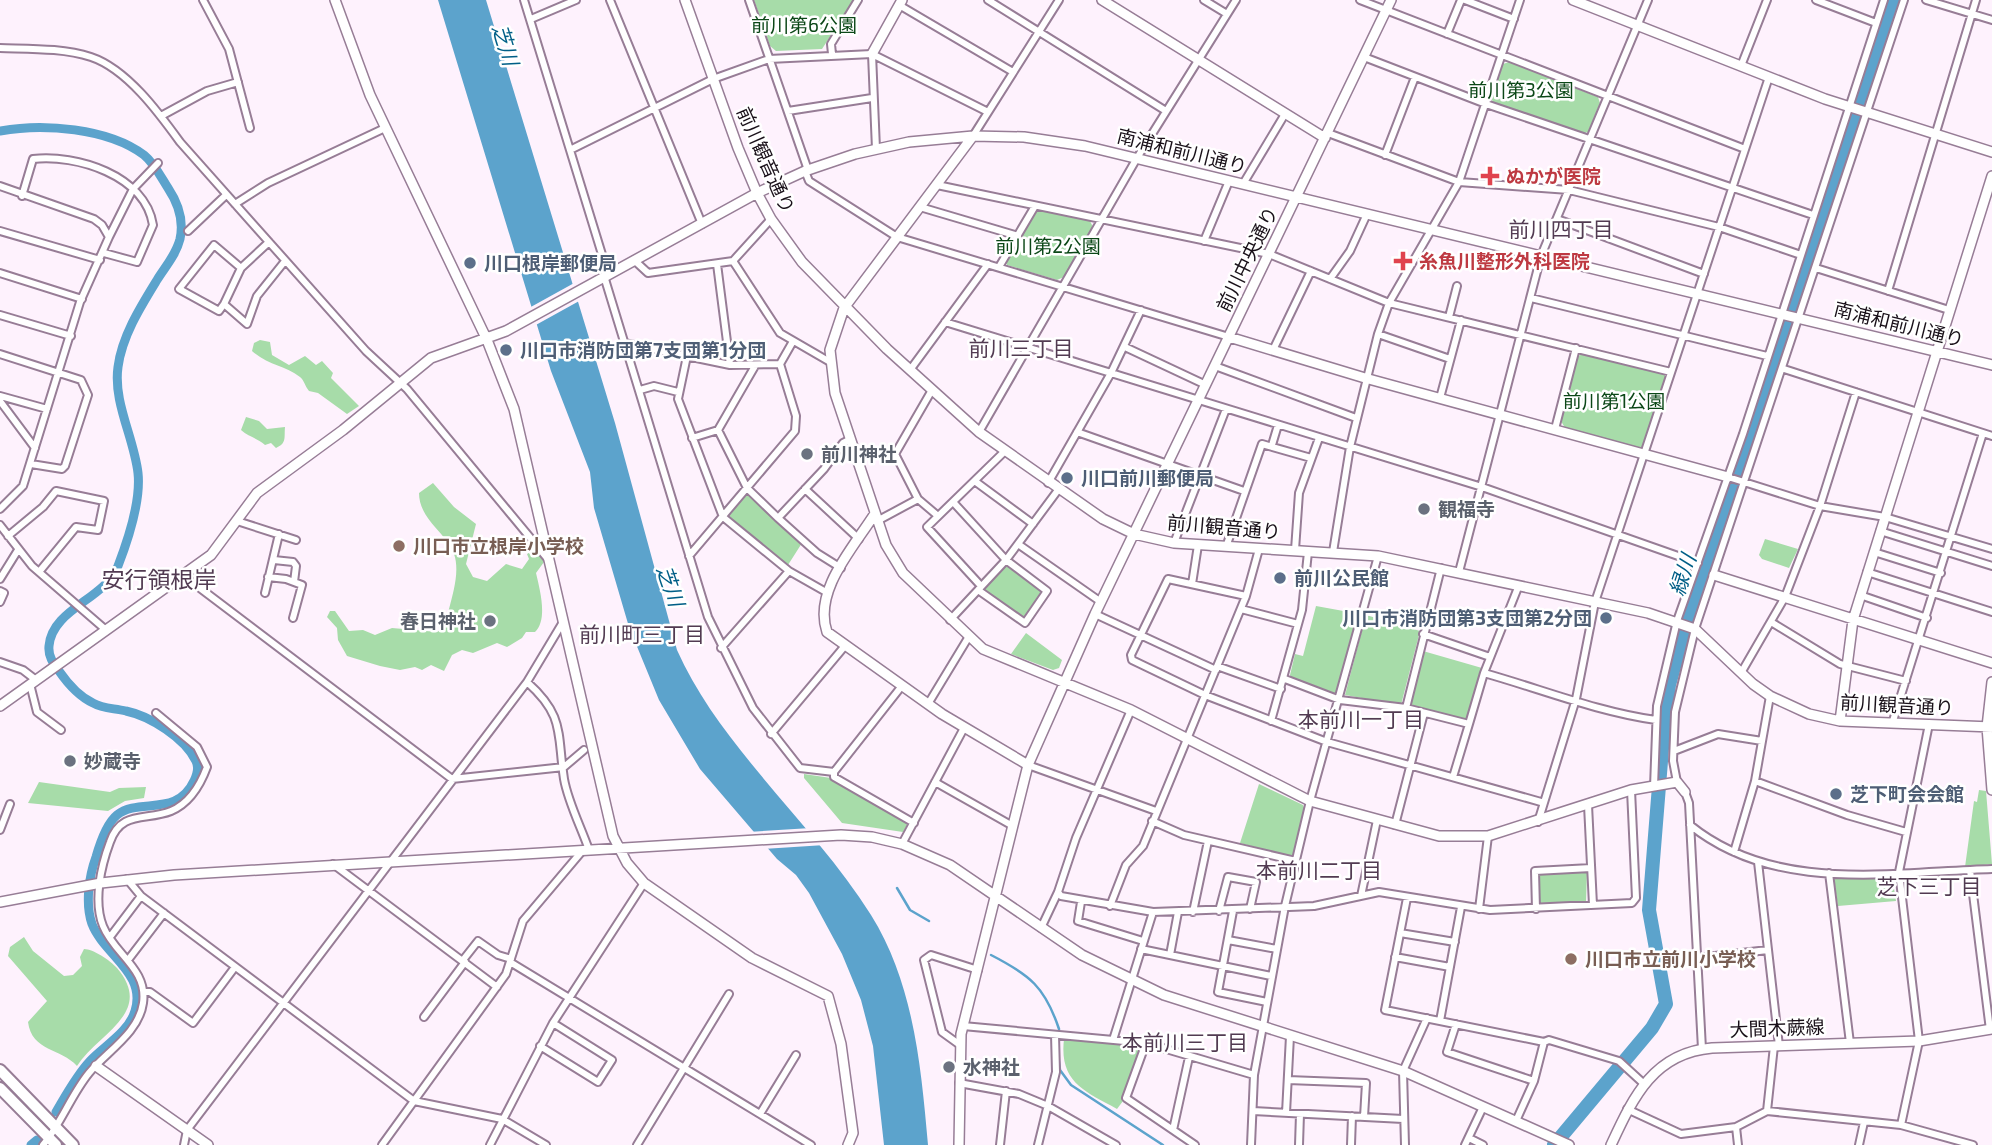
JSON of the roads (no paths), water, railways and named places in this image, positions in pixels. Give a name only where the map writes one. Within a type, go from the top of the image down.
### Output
[{"type":"main road","points":[[0,1063],[12,1082]]},
{"type":"main road","points":[[0,1070],[73,1145]]},
{"type":"main road","points":[[0,1090],[49,1142]]},
{"type":"street","points":[[203,0],[229,49],[250,128]]},
{"type":"street","points":[[335,0],[385,128],[487,340],[519,425],[604,808],[619,849],[643,883],[756,961],[828,996],[841,1044],[854,1145]]},
{"type":"street","points":[[524,0],[708,617],[753,708],[771,734],[800,768],[834,772]]},
{"type":"street","points":[[531,19],[576,0]]},
{"type":"street","points":[[610,0],[702,223]]},
{"type":"street","name":"前川観音通り","points":[[685,0],[757,193],[771,219],[802,262],[844,308],[979,432],[1087,510],[1134,534],[1174,543],[1378,556],[1679,622],[1694,628],[1741,673],[1770,696],[1809,714],[1840,722],[1990,727]]},
{"type":"street","points":[[749,0],[809,181],[897,237],[1365,378],[1644,453],[1821,506],[1885,517],[1992,549]]},
{"type":"street","points":[[832,54],[831,44],[858,0]]},
{"type":"street","points":[[988,0],[1166,111]]},
{"type":"street","points":[[1059,0],[973,136],[844,308],[833,337],[830,362],[835,393],[875,518],[903,573],[968,638],[993,654],[1064,680],[1131,710],[1310,801],[1395,825],[1450,837],[1488,836],[1631,790],[1677,782]]},
{"type":"street","points":[[1102,0],[1285,114],[1326,135],[1459,182],[1569,190],[1719,227],[1801,256]]},
{"type":"street","points":[[1204,0],[1227,14]]},
{"type":"street","points":[[979,432],[1137,158],[1236,0]]},
{"type":"street","points":[[1360,0],[1745,149]]},
{"type":"street","name":"前川中央通り","points":[[959,1145],[960,1045],[963,1026],[1028,765],[1095,614],[1391,0]]},
{"type":"street","points":[[1447,34],[1463,0],[1514,19]]},
{"type":"street","points":[[1333,552],[1350,447],[1378,334],[1389,303],[1459,182],[1520,0]]},
{"type":"street","points":[[1573,0],[1849,107],[1992,152]]},
{"type":"street","points":[[1459,572],[1541,256],[1648,0]]},
{"type":"street","points":[[1741,66],[1767,0]]},
{"type":"street","points":[[1815,0],[1876,23]]},
{"type":"street","points":[[1658,786],[1656,720],[1662,678],[1884,0]]},
{"type":"street","points":[[1702,1049],[1689,803],[1677,782],[1674,751],[1675,712],[1694,628],[1784,369],[1904,0]]},
{"type":"street","points":[[1926,0],[1992,20]]},
{"type":"street","points":[[1888,291],[1976,0]]},
{"type":"street","points":[[876,149],[872,54],[901,2],[1013,72]]},
{"type":"street","points":[[0,48],[74,52],[94,58],[153,104],[180,142],[226,195],[366,351],[400,381],[551,562]]},
{"type":"street","points":[[570,150],[713,79],[769,59],[872,54],[988,112]]},
{"type":"street","points":[[1364,57],[1486,104],[1813,215]]},
{"type":"street","points":[[1385,155],[1415,77]]},
{"type":"street","points":[[1538,822],[1576,699],[1595,602],[1769,77]]},
{"type":"street","points":[[161,116],[207,91],[238,82]]},
{"type":"street","points":[[788,111],[872,98]]},
{"type":"street","points":[[1243,184],[1285,114]]},
{"type":"street","points":[[235,204],[278,178],[385,128]]},
{"type":"street","name":"南浦和前川通り","points":[[0,706],[184,576],[219,548],[237,520],[267,484],[343,430],[431,358],[506,331],[757,193],[807,171],[876,149],[973,136],[1055,141],[1137,158],[1992,365]]},
{"type":"street","points":[[0,231],[102,257],[137,262],[153,225],[144,200],[133,189],[90,164],[54,157],[33,159],[22,196]]},
{"type":"street","points":[[0,509],[23,486],[82,299],[109,237],[133,189],[158,163]]},
{"type":"street","points":[[1840,722],[1853,620],[1935,351],[1992,176]]},
{"type":"street","points":[[1204,241],[1229,181]]},
{"type":"street","points":[[937,185],[1269,254],[1389,303],[1671,372]]},
{"type":"street","points":[[0,186],[22,196],[94,219],[109,237]]},
{"type":"street","points":[[188,231],[226,195]]},
{"type":"street","points":[[999,267],[1035,206]]},
{"type":"street","points":[[920,207],[1018,236]]},
{"type":"street","points":[[1330,279],[1350,251],[1367,214]]},
{"type":"street","points":[[634,260],[648,273],[733,261],[771,219]]},
{"type":"street","points":[[1557,219],[1703,274]]},
{"type":"street","points":[[242,268],[214,246],[179,289],[219,311],[242,268],[269,242]]},
{"type":"street","points":[[224,304],[247,324],[257,296],[285,261]]},
{"type":"street","points":[[733,261],[780,333],[792,343],[830,362]]},
{"type":"street","points":[[717,264],[730,365]]},
{"type":"street","points":[[910,370],[988,264]]},
{"type":"street","points":[[1816,268],[1949,310]]},
{"type":"street","points":[[1273,350],[1311,271]]},
{"type":"street","points":[[0,273],[82,299]]},
{"type":"street","points":[[1449,317],[1457,286]]},
{"type":"street","points":[[1531,299],[1767,356]]},
{"type":"street","points":[[1048,483],[1111,373],[1142,310]]},
{"type":"street","points":[[0,315],[71,336]]},
{"type":"street","points":[[1440,398],[1461,320]]},
{"type":"street","points":[[946,322],[1482,487],[1699,563]]},
{"type":"street","points":[[1378,334],[1450,359]]},
{"type":"street","points":[[625,343],[730,365],[780,364]]},
{"type":"street","points":[[689,556],[791,437],[797,425],[780,364],[792,343]]},
{"type":"street","points":[[1125,347],[1206,385]]},
{"type":"street","points":[[1555,429],[1576,348]]},
{"type":"street","points":[[0,354],[81,380],[88,394],[65,466],[62,469],[31,464]]},
{"type":"street","points":[[687,356],[678,399],[723,517],[789,571],[826,592]]},
{"type":"street","points":[[692,438],[718,430],[755,366]]},
{"type":"street","points":[[1215,366],[1356,418]]},
{"type":"street","points":[[1784,369],[1992,436]]},
{"type":"street","points":[[640,390],[654,386],[678,392]]},
{"type":"street","points":[[932,390],[895,454],[918,499],[939,516]]},
{"type":"street","points":[[1741,673],[1785,597],[1821,506],[1856,392]]},
{"type":"street","points":[[0,398],[47,409]]},
{"type":"street","points":[[0,398],[35,448]]},
{"type":"street","points":[[1174,543],[1226,410]]},
{"type":"street","points":[[1272,445],[1278,425]]},
{"type":"street","points":[[718,430],[747,488],[817,553],[841,568]]},
{"type":"street","points":[[1077,432],[1244,491]]},
{"type":"street","points":[[1892,723],[1983,433]]},
{"type":"street","points":[[1295,550],[1299,492],[1319,438]]},
{"type":"street","points":[[778,518],[843,443],[850,439]]},
{"type":"street","points":[[1226,547],[1262,444],[1311,458]]},
{"type":"street","points":[[954,503],[1006,560],[1047,591],[1027,623],[980,588],[927,527],[1005,451]]},
{"type":"street","points":[[976,482],[1033,524]]},
{"type":"street","points":[[805,489],[859,539]]},
{"type":"street","points":[[950,621],[1006,560],[1058,490]]},
{"type":"street","points":[[8,536],[26,519],[31,519],[56,491],[104,501],[98,530],[76,527],[38,572]]},
{"type":"street","points":[[918,499],[875,518],[859,539],[826,592],[822,617],[827,632],[844,647],[928,705],[1028,765],[1156,811]]},
{"type":"street","points":[[237,520],[296,540]]},
{"type":"street","points":[[0,525],[38,572],[106,630]]},
{"type":"street","points":[[1880,531],[1992,566]]},
{"type":"street","points":[[265,593],[279,534]]},
{"type":"street","points":[[1018,544],[1101,602]]},
{"type":"street","points":[[1192,584],[1199,545]]},
{"type":"street","points":[[1110,906],[1126,865],[1143,846],[1246,596],[1259,549]]},
{"type":"street","points":[[0,579],[18,550]]},
{"type":"street","points":[[1271,721],[1285,679],[1298,624],[1308,552]]},
{"type":"street","points":[[1874,552],[1941,573]]},
{"type":"street","points":[[1251,1145],[1254,1075],[1285,906],[1310,801],[1378,556]]},
{"type":"street","points":[[274,560],[293,562],[296,566],[294,582]]},
{"type":"street","points":[[1406,708],[1441,568]]},
{"type":"street","points":[[721,648],[789,571]]},
{"type":"street","points":[[1867,572],[1992,612]]},
{"type":"street","points":[[1714,575],[1992,663]]},
{"type":"street","points":[[184,576],[452,779],[564,767],[584,750]]},
{"type":"street","points":[[268,577],[302,585],[293,618]]},
{"type":"street","points":[[1246,596],[1168,579],[1131,655],[1132,660],[1205,695],[1327,742],[1542,802]]},
{"type":"street","points":[[1453,777],[1484,673],[1519,585]]},
{"type":"street","points":[[0,591],[4,593],[0,602]]},
{"type":"street","points":[[1860,595],[1927,618]]},
{"type":"street","points":[[1241,608],[1298,624]]},
{"type":"street","points":[[1095,614],[1140,637],[1216,668],[1281,689]]},
{"type":"street","points":[[184,1145],[187,1130],[527,682],[564,621]]},
{"type":"street","points":[[1771,622],[1847,666],[1906,681]]},
{"type":"street","points":[[1423,634],[1490,657]]},
{"type":"street","points":[[928,705],[968,638]]},
{"type":"street","points":[[771,734],[844,647]]},
{"type":"street","points":[[0,662],[23,670],[33,682],[37,712],[61,730]]},
{"type":"street","points":[[1484,673],[1576,699],[1614,714],[1656,720]]},
{"type":"street","points":[[1285,679],[1340,700],[1406,708],[1469,724]]},
{"type":"street","points":[[527,682],[547,700],[556,721],[565,780],[586,850]]},
{"type":"street","points":[[1992,682],[1992,790]]},
{"type":"street","points":[[901,687],[834,772],[834,777],[914,823]]},
{"type":"street","points":[[1734,852],[1755,781],[1770,696]]},
{"type":"street","points":[[1041,928],[1131,710]]},
{"type":"street","points":[[49,1142],[54,1126],[96,1066],[136,1022],[144,992],[142,981],[110,937],[100,916],[98,884],[109,843],[117,827],[136,816],[160,814],[178,807],[197,790],[207,767],[197,747],[156,713]]},
{"type":"street","points":[[1395,825],[1424,713]]},
{"type":"street","points":[[1901,1125],[1919,1041],[1899,872],[1929,724]]},
{"type":"street","points":[[902,844],[964,727]]},
{"type":"street","points":[[1674,751],[1718,734],[1762,741]]},
{"type":"street","points":[[1755,781],[1847,815],[1906,832]]},
{"type":"street","points":[[935,782],[1011,825]]},
{"type":"street","points":[[1058,892],[1061,896],[1082,902],[1153,912],[1314,906],[1379,892],[1479,909],[1536,909],[1632,903],[1636,898],[1631,790]]},
{"type":"street","points":[[0,830],[9,804]]},
{"type":"street","points":[[1588,805],[1593,905]]},
{"type":"street","points":[[1361,896],[1377,820]]},
{"type":"street","points":[[1152,821],[1208,841],[1296,861]]},
{"type":"street","points":[[1690,825],[1711,841],[1734,852],[1758,862],[1791,870],[1829,873],[1992,869]]},
{"type":"street","points":[[0,902],[127,879],[394,860],[833,836],[872,837],[902,844],[950,865],[1041,928],[1130,981],[1262,1028],[1403,1071],[1569,1145]]},
{"type":"street","points":[[1479,909],[1488,836]]},
{"type":"street","points":[[1194,912],[1208,841]]},
{"type":"street","points":[[382,1145],[497,987],[511,960],[523,920],[586,850]]},
{"type":"street","points":[[1758,862],[1776,1046],[1767,1111]]},
{"type":"street","points":[[333,864],[497,987]]},
{"type":"street","points":[[1536,909],[1535,872],[1591,868]]},
{"type":"street","points":[[1970,870],[1991,1030]]},
{"type":"street","points":[[1829,873],[1850,1043]]},
{"type":"street","points":[[1219,911],[1228,877],[1256,883],[1250,909]]},
{"type":"street","points":[[127,879],[141,897],[414,1101],[502,1119],[546,1145]]},
{"type":"street","points":[[490,1145],[553,1023],[643,883]]},
{"type":"street","points":[[110,937],[141,897]]},
{"type":"street","points":[[1407,898],[1385,1010],[1544,1042],[1549,1040],[1622,1064],[1643,1083]]},
{"type":"street","points":[[1082,902],[1078,922],[1143,941]]},
{"type":"street","points":[[1440,1021],[1461,908]]},
{"type":"street","points":[[1233,911],[1218,992],[1266,1002]]},
{"type":"street","points":[[1113,1040],[1153,912]]},
{"type":"street","points":[[1170,955],[1178,912]]},
{"type":"street","points":[[128,960],[164,913]]},
{"type":"street","points":[[1400,933],[1455,942]]},
{"type":"street","points":[[1228,940],[1277,949]]},
{"type":"street","points":[[424,1017],[478,941],[811,1145]]},
{"type":"street","points":[[1141,949],[1271,976]]},
{"type":"street","points":[[1697,958],[1768,950]]},
{"type":"street","points":[[960,1045],[942,1032],[923,960],[931,955],[978,970]]},
{"type":"street","points":[[1395,957],[1450,967]]},
{"type":"street","points":[[144,992],[150,992],[193,1023],[235,967]]},
{"type":"street","points":[[637,1145],[729,994]]},
{"type":"street","points":[[1405,1145],[1403,1071],[1427,1018]]},
{"type":"street","points":[[540,1046],[598,1082],[612,1060],[553,1023]]},
{"type":"street","points":[[1456,1024],[1447,1052],[1534,1082]]},
{"type":"street","points":[[963,1026],[1146,1043],[1254,1075]]},
{"type":"street","name":"大間木蕨線","points":[[1611,1145],[1643,1083],[1672,1059],[1702,1049],[1919,1041],[1991,1030]]},
{"type":"street","points":[[1038,1145],[1056,1072],[1055,1035]]},
{"type":"street","points":[[1286,1113],[1290,1036]]},
{"type":"street","points":[[1516,1121],[1534,1082],[1544,1042]]},
{"type":"street","points":[[1146,1043],[1126,1098],[1192,1144]]},
{"type":"street","points":[[760,1114],[796,1055]]},
{"type":"street","points":[[1173,1130],[1189,1057]]},
{"type":"street","points":[[96,1066],[208,1145]]},
{"type":"street","points":[[1288,1080],[1366,1083],[1364,1117]]},
{"type":"street","points":[[959,1083],[1006,1091],[1048,1106],[1116,1145]]},
{"type":"street","points":[[1000,1145],[1006,1091]]},
{"type":"street","points":[[1483,1107],[1467,1142],[1483,1145]]},
{"type":"street","points":[[1628,1109],[1681,1134],[1736,1127],[1767,1111],[1901,1125],[1973,1145]]},
{"type":"street","points":[[1253,1111],[1403,1119]]},
{"type":"street","points":[[1299,1145],[1300,1114]]},
{"type":"street","points":[[1351,1145],[1352,1116]]},
{"type":"street","points":[[1859,1145],[1864,1122]]},
{"type":"street","points":[[1736,1127],[1738,1145]]},
{"type":"street","points":[[848,1145],[853,1133]]},
{"type":"water","points":[[438,0],[486,0],[615,423],[677,650],[695,686],[718,720],[823,849],[871,915],[886,941],[897,969],[913,1027],[928,1145],[884,1145],[873,1046],[861,1000],[842,954],[809,893],[796,875],[777,859],[700,769],[659,700],[629,627],[594,508],[590,472],[551,371]]},
{"type":"waterway","name":"緑川","points":[[1554,1145],[1652,1028],[1666,1004],[1649,910],[1669,685],[1684,631],[1894,0]]},
{"type":"waterway","points":[[0,131],[36,128],[75,130],[94,133],[129,146],[144,155],[157,170],[175,200],[181,226],[176,250],[133,322],[118,367],[118,393],[138,473],[138,496],[130,533],[111,577],[59,623],[52,633],[49,650],[55,665],[78,693],[97,705],[135,714],[166,729],[191,752],[197,763],[197,771],[187,792],[178,799],[126,810],[113,819],[104,834],[90,881],[90,916],[98,935],[130,975],[137,998],[135,1011],[122,1032],[85,1067],[56,1112]]},
{"type":"waterway","points":[[897,888],[910,910],[929,921]]},
{"type":"waterway","points":[[991,955],[1026,976],[1042,992],[1059,1029]]},
{"type":"waterway","points":[[1058,1055],[1060,1070],[1071,1085],[1163,1145]]},
{"type":"waterway","points":[[31,1145],[37,1140]]},
{"type":"place","name":"ぬかが医院","points":[[1490,176]]},
{"type":"place","name":"糸魚川整形外科医院","points":[[1403,261]]},
{"type":"place","name":"川口根岸郵便局","points":[[470,263]]},
{"type":"place","name":"川口市消防団第7支団第1分団","points":[[506,350]]},
{"type":"place","name":"前川神社","points":[[807,454]]},
{"type":"place","name":"川口前川郵便局","points":[[1067,478]]},
{"type":"place","name":"観福寺","points":[[1424,509]]},
{"type":"place","name":"川口市立根岸小学校","points":[[399,546]]},
{"type":"place","name":"前川公民館","points":[[1280,578]]},
{"type":"place","name":"川口市消防団第3支団第2分団","points":[[1606,618]]},
{"type":"place","name":"春日神社","points":[[490,621]]},
{"type":"place","name":"妙蔵寺","points":[[70,761]]},
{"type":"place","name":"芝下町会会館","points":[[1836,794]]},
{"type":"place","name":"川口市立前川小学校","points":[[1571,959]]},
{"type":"place","name":"水神社","points":[[949,1067]]},
{"type":"district","name":"前川四丁目","points":[[1561,230]]},
{"type":"district","name":"前川三丁目","points":[[1021,349]]},
{"type":"district","name":"安行領根岸","points":[[159,580]]},
{"type":"district","name":"前川町三丁目","points":[[642,635]]},
{"type":"district","name":"本前川一丁目","points":[[1361,720]]},
{"type":"district","name":"本前川二丁目","points":[[1319,871]]},
{"type":"district","name":"芝下三丁目","points":[[1929,887]]},
{"type":"district","name":"本前川三丁目","points":[[1185,1043]]},
{"type":"park label","name":"前川第6公園","points":[[804,25]]},
{"type":"park label","name":"前川第3公園","points":[[1521,90]]},
{"type":"park label","name":"前川第2公園","points":[[1048,246]]},
{"type":"park label","name":"前川第1公園","points":[[1614,401]]},
{"type":"water label","name":"芝川","points":[[505,45]]},
{"type":"water label","name":"芝川","points":[[670,586]]}]
